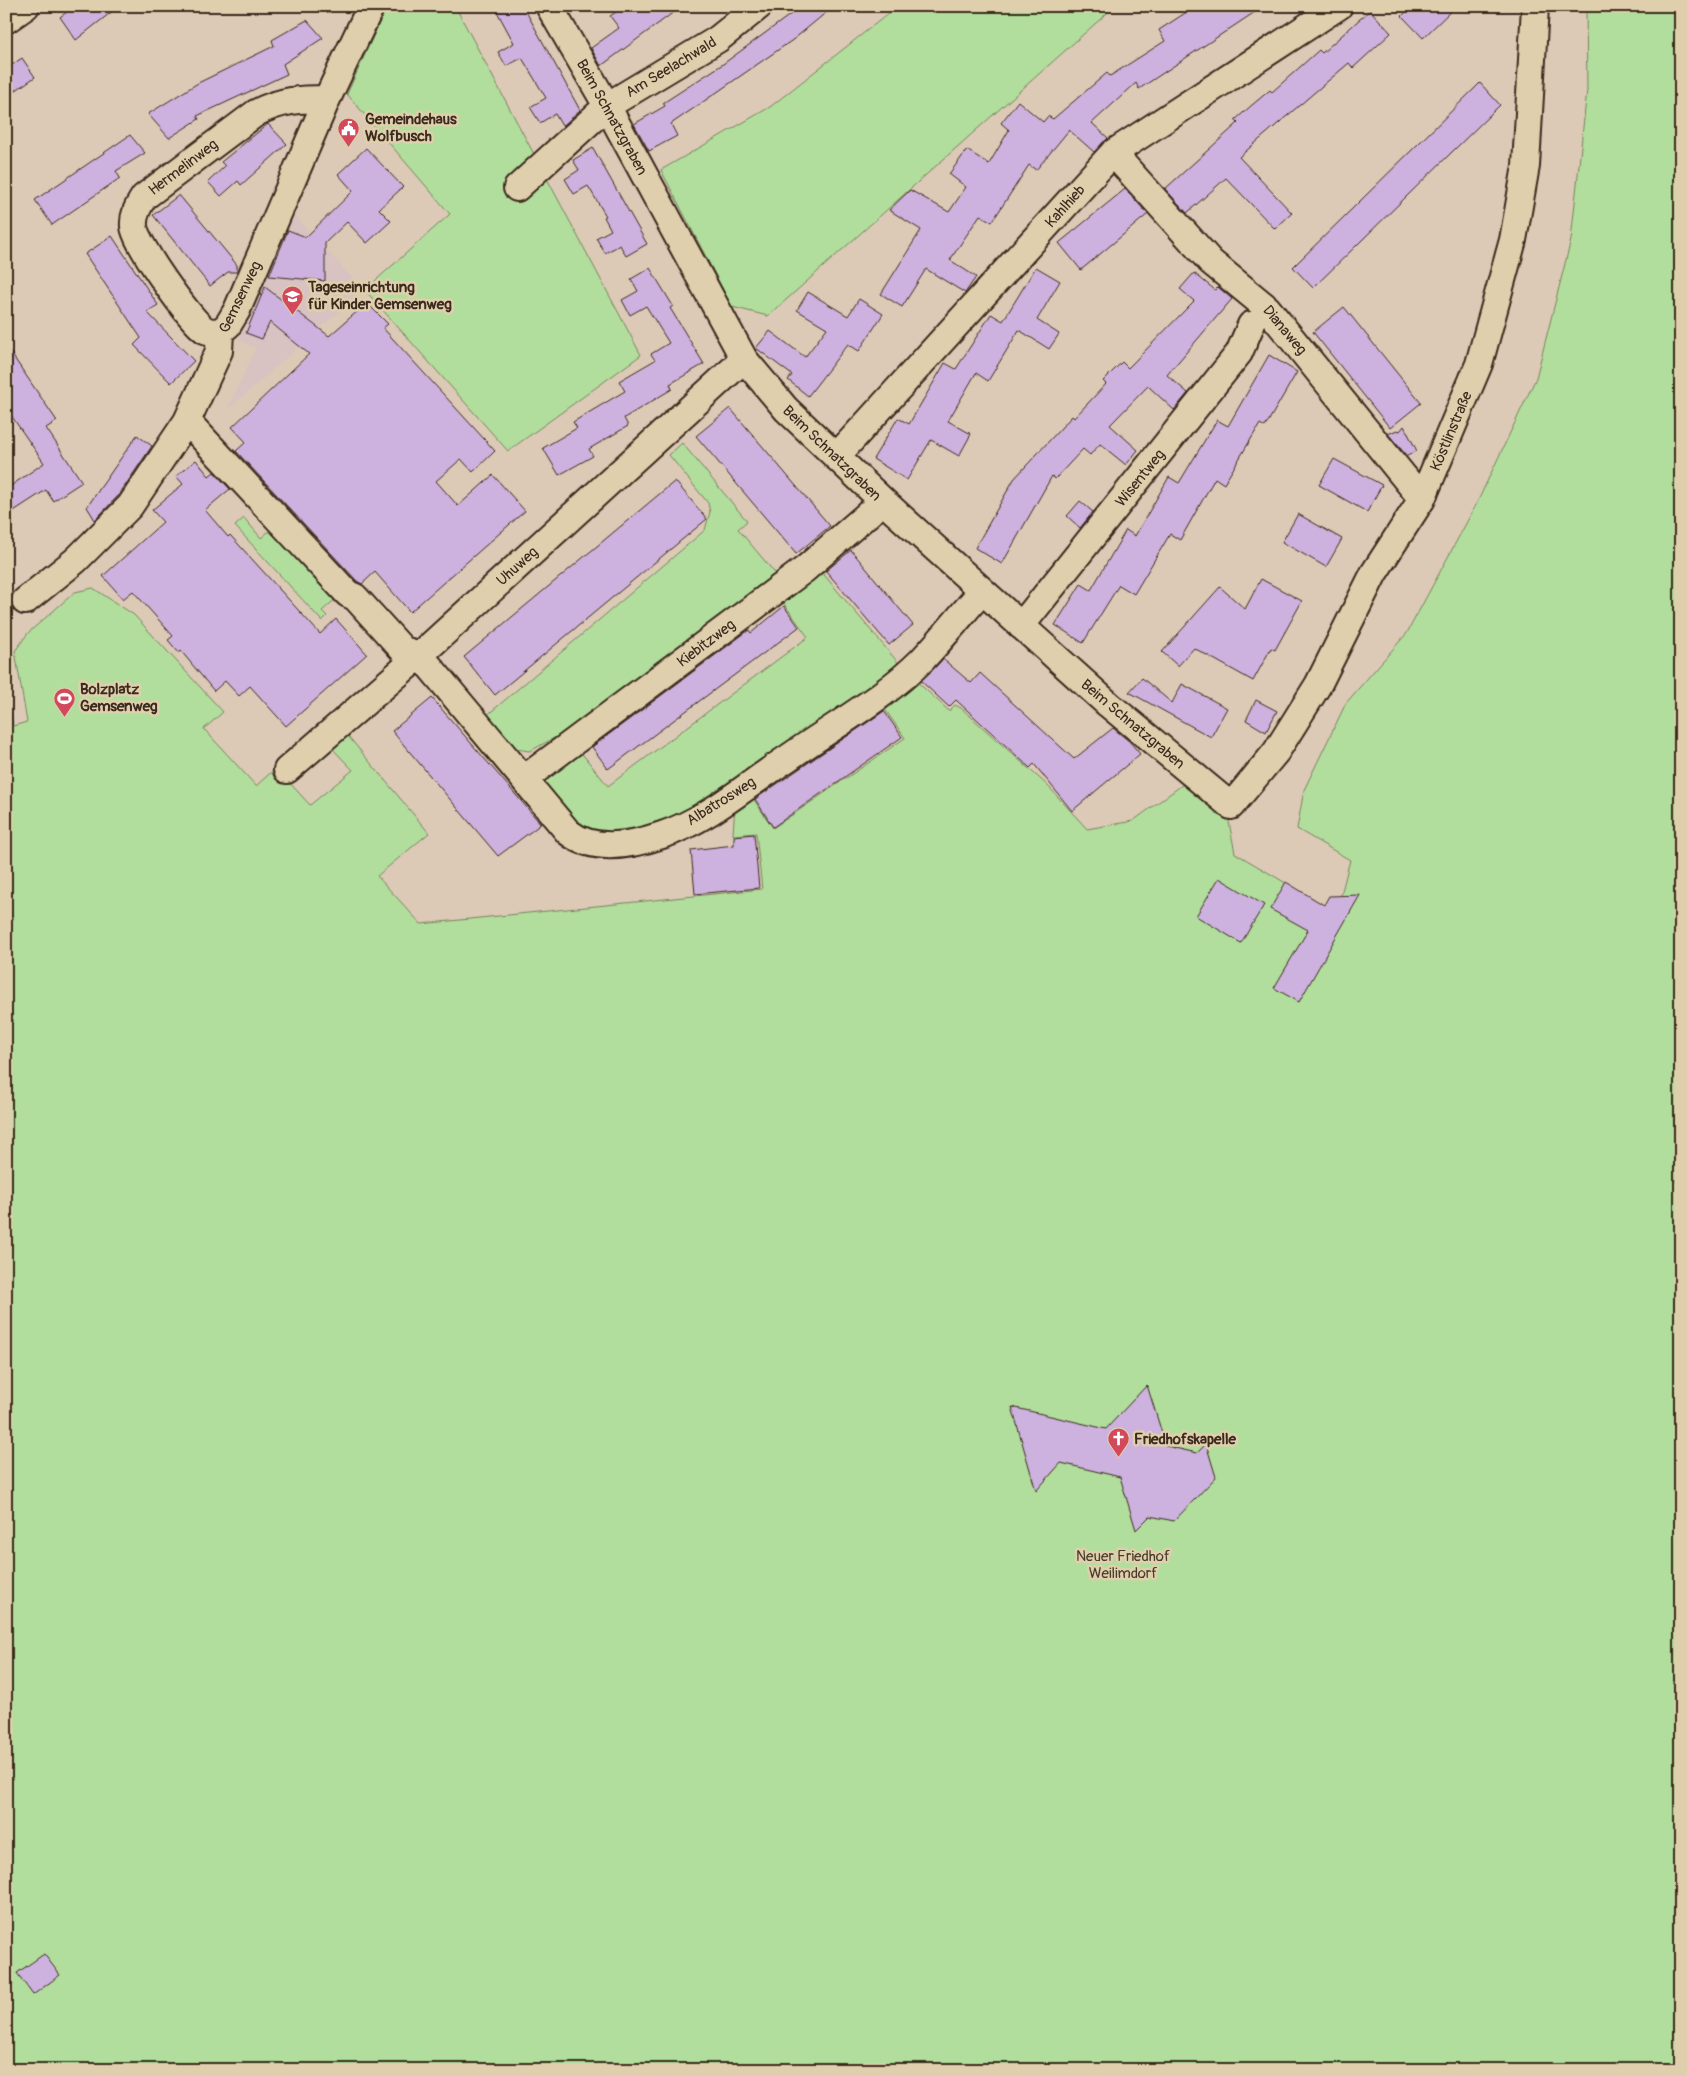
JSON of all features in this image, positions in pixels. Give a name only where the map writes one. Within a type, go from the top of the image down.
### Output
[{"type":"street","points":[[6,20],[26,6]]},
{"type":"street","name":"Gemsenweg","points":[[25,601],[76,560],[130,506],[187,421],[219,351],[220,332],[228,325],[237,310],[327,99],[370,6]]},
{"type":"street","name":"Beim Schnatzgraben","points":[[549,6],[607,106],[744,359],[786,409],[883,501],[1108,704],[1230,806]]},
{"type":"street","name":"Am Seelachwald","points":[[517,188],[607,106],[718,40],[759,6]]},
{"type":"street","name":"Kahlhieb","points":[[836,457],[1113,153],[1340,6]]},
{"type":"street","name":"Köstlinstraße","points":[[1230,806],[1276,752],[1318,685],[1374,573],[1422,499],[1479,364],[1513,240],[1526,166],[1535,6]]},
{"type":"street","name":"Hermelinweg","points":[[220,332],[207,331],[191,318],[140,242],[134,226],[136,210],[144,197],[256,113],[271,105],[297,98],[327,99]]},
{"type":"street","name":"Dianaweg","points":[[1113,153],[1211,262],[1268,308],[1422,499]]},
{"type":"street","name":"Wisentweg","points":[[1021,626],[1239,353],[1251,325]]},
{"type":"street","name":"Uhuweg","points":[[287,770],[420,655],[744,359]]},
{"type":"street","points":[[187,421],[341,587],[348,594],[355,597],[403,650],[420,655]]},
{"type":"street","name":"Kiebitzweg","points":[[524,779],[805,569],[883,501]]},
{"type":"street","name":"Albatrosweg","points":[[420,655],[575,837],[596,845],[613,845],[664,835],[703,816],[881,694],[922,660],[982,591]]},
{"type":"shaded area","name":"Tageseinrichtung für Kinder Gemsenweg","points":[[291,212],[363,290],[228,409],[256,348],[239,340]]},
{"type":"green space","points":[[387,6],[455,6],[641,355],[508,451],[365,290],[450,214],[347,94]]},
{"type":"green space","points":[[898,6],[1115,6],[768,316],[732,307],[661,170],[770,107]]},
{"type":"green space","name":"Neuer Friedhof Weilimdorf","points":[[1586,6],[1681,6],[1681,1169],[1675,1182],[1681,1175],[1681,2070],[6,2070],[6,685],[13,726],[27,722],[15,651],[28,633],[75,592],[93,588],[134,615],[223,712],[204,729],[256,786],[276,768],[310,805],[353,770],[329,745],[344,735],[348,736],[429,833],[377,876],[421,924],[762,889],[756,833],[733,835],[735,804],[750,794],[773,828],[905,738],[882,705],[914,679],[949,711],[955,705],[961,708],[1047,785],[1087,829],[1133,821],[1182,785],[1228,817],[1235,853],[1333,911],[1341,895],[1350,860],[1297,829],[1304,790],[1346,703],[1407,633],[1476,505],[1536,378],[1571,240],[1587,90]]},
{"type":"green space","points":[[682,443],[747,521],[738,529],[779,578],[591,718],[530,751],[516,748],[499,735],[485,717],[705,530],[710,512],[708,503],[669,455]]},
{"type":"green space","points":[[244,518],[261,538],[276,525],[340,595],[322,611],[327,616],[322,621],[235,526]]},
{"type":"green space","points":[[819,569],[901,666],[705,803],[660,824],[629,831],[608,833],[582,828],[548,791],[545,783],[546,776],[579,750],[608,786],[808,637],[782,601]]},
{"type":"building","points":[[75,6],[119,6],[76,40],[60,17]]},
{"type":"building","points":[[494,6],[523,6],[580,110],[562,126],[555,114],[540,123],[530,107],[546,98],[522,58],[506,66],[498,52],[514,43]]},
{"type":"building","points":[[625,6],[682,6],[601,66],[591,48],[619,28],[610,16]]},
{"type":"building","points":[[802,6],[834,6],[794,39],[671,124],[677,136],[649,151],[634,124],[665,106],[663,103],[723,64]]},
{"type":"building","points":[[1196,6],[1264,6],[1139,89],[1136,83],[1092,123],[1108,138],[1094,152],[1069,130],[1036,170],[1029,165],[992,222],[980,215],[950,260],[976,277],[965,293],[926,269],[902,307],[881,294],[921,230],[889,210],[910,190],[949,212],[966,187],[949,174],[967,150],[989,164],[1009,130],[1001,123],[1018,101],[1043,122],[1048,116],[1053,119],[1107,73],[1110,76],[1165,41],[1159,30]]},
{"type":"building","points":[[1412,6],[1456,6],[1423,38],[1402,16]]},
{"type":"building","points":[[1370,10],[1391,33],[1353,68],[1349,63],[1239,157],[1292,213],[1275,229],[1226,178],[1187,213],[1165,189],[1238,123],[1235,120],[1252,105],[1270,90],[1272,92],[1319,50],[1322,53]]},
{"type":"building","points":[[307,20],[323,38],[283,64],[287,74],[197,116],[199,119],[169,138],[148,114],[198,83],[274,46],[272,40]]},
{"type":"building","points":[[22,58],[35,77],[6,97],[6,69]]},
{"type":"building","points":[[1480,83],[1500,105],[1313,288],[1293,267]]},
{"type":"building","points":[[268,124],[287,144],[241,185],[238,181],[221,196],[208,182],[225,166],[221,162]]},
{"type":"building","points":[[130,135],[145,153],[116,171],[120,178],[52,225],[35,200]]},
{"type":"building","points":[[366,148],[403,187],[379,209],[391,221],[367,243],[347,222],[325,243],[325,281],[269,276],[288,230],[306,237],[353,191],[338,174]]},
{"type":"building","points":[[593,148],[647,244],[626,256],[620,245],[605,253],[596,238],[611,230],[604,217],[606,216],[588,186],[574,194],[565,179],[579,170],[573,160]]},
{"type":"building","points":[[1125,189],[1148,214],[1081,270],[1059,243]]},
{"type":"building","points":[[179,195],[237,265],[237,272],[228,272],[210,286],[153,215]]},
{"type":"building","points":[[112,236],[158,305],[147,312],[194,361],[171,383],[134,345],[141,338],[85,254]]},
{"type":"building","points":[[1036,267],[1060,281],[1037,320],[1059,334],[1049,349],[1019,330],[988,381],[976,373],[948,421],[971,434],[959,456],[931,440],[907,480],[873,459],[898,418],[909,424],[945,363],[956,369],[991,314],[1003,321]]},
{"type":"building","points":[[650,268],[673,306],[670,308],[704,364],[670,384],[672,389],[624,418],[628,426],[589,449],[593,456],[559,475],[543,448],[577,428],[573,422],[625,391],[619,381],[655,360],[651,354],[669,343],[646,306],[630,315],[622,300],[638,291],[631,279]]},
{"type":"building","points":[[1194,273],[1215,290],[1218,287],[1232,299],[1167,375],[1188,393],[1174,410],[1148,386],[1110,425],[1138,450],[1126,465],[1100,444],[1090,455],[1083,449],[1055,479],[1052,476],[1002,564],[975,548],[1014,479],[1072,416],[1074,418],[1106,384],[1103,381],[1122,362],[1128,368],[1194,301],[1180,289]]},
{"type":"building","points":[[265,287],[329,336],[367,303],[388,324],[383,328],[495,451],[473,472],[461,459],[436,481],[458,506],[493,475],[525,511],[410,612],[375,572],[362,584],[357,581],[236,451],[246,442],[232,427],[309,354],[270,322],[262,339],[246,333]]},
{"type":"building","points":[[808,292],[848,316],[859,299],[883,314],[859,351],[848,344],[808,396],[788,380],[792,375],[756,348],[770,331],[805,357],[827,328],[797,310]]},
{"type":"building","points":[[1344,307],[1421,403],[1390,428],[1313,332]]},
{"type":"building","points":[[6,346],[57,421],[46,428],[82,482],[53,501],[46,490],[6,516],[6,489],[44,463],[6,408]]},
{"type":"building","points":[[1269,355],[1297,372],[1265,427],[1260,424],[1224,484],[1215,478],[1180,540],[1170,534],[1134,594],[1119,585],[1083,643],[1055,625],[1081,584],[1091,590],[1126,530],[1135,536],[1169,477],[1179,483],[1217,420],[1228,426]]},
{"type":"building","points":[[730,408],[830,526],[796,554],[696,436]]},
{"type":"building","points":[[1404,426],[1417,451],[1407,456],[1388,434],[1397,430],[1400,431]]},
{"type":"building","points":[[137,435],[152,446],[118,496],[95,520],[87,507]]},
{"type":"building","points":[[1334,459],[1382,485],[1367,512],[1319,485]]},
{"type":"building","points":[[196,460],[209,476],[214,472],[230,489],[205,510],[228,537],[230,535],[320,634],[336,619],[367,654],[286,726],[250,686],[239,696],[225,681],[214,691],[181,651],[179,653],[168,640],[173,636],[133,591],[123,599],[103,576],[163,522],[152,510],[183,484],[176,476]]},
{"type":"building","points":[[675,481],[707,519],[495,695],[464,657]]},
{"type":"building","points":[[1080,501],[1093,512],[1080,528],[1067,516]]},
{"type":"building","points":[[1298,514],[1342,539],[1326,567],[1282,542]]},
{"type":"building","points":[[851,550],[913,625],[889,645],[826,571]]},
{"type":"building","points":[[1261,579],[1302,601],[1275,650],[1271,648],[1253,681],[1194,648],[1178,666],[1162,652],[1220,587],[1245,609]]},
{"type":"building","points":[[784,606],[799,627],[608,769],[592,747],[749,630],[751,633]]},
{"type":"building","points":[[943,659],[971,683],[980,673],[1074,759],[1113,728],[1130,742],[1140,754],[1072,811],[1034,764],[1030,768],[956,700],[949,707],[921,681]]},
{"type":"building","points":[[1142,678],[1172,703],[1182,684],[1227,708],[1211,737],[1129,692]]},
{"type":"building","points":[[432,698],[541,824],[498,856],[392,731]]},
{"type":"building","points":[[1256,700],[1277,711],[1266,732],[1246,720]]},
{"type":"building","points":[[884,711],[902,737],[773,827],[755,799]]},
{"type":"building","points":[[754,834],[759,888],[695,894],[691,850],[734,845],[734,836]]},
{"type":"building","points":[[1219,878],[1264,905],[1241,943],[1196,916]]},
{"type":"building","points":[[1286,882],[1324,905],[1329,896],[1360,895],[1299,1002],[1274,988],[1308,930],[1270,909]]},
{"type":"building","name":"Friedhofskapelle","points":[[1147,1385],[1166,1446],[1197,1453],[1206,1444],[1216,1477],[1174,1521],[1150,1516],[1136,1530],[1120,1477],[1061,1463],[1036,1491],[1012,1407],[1106,1429]]},
{"type":"building","points":[[44,1954],[60,1975],[33,1995],[17,1973]]},
{"type":"place","name":"Gemeindehaus Wolfbusch","points":[[349,147]]},
{"type":"place","name":"Tageseinrichtung für Kinder Gemsenweg","points":[[292,315]]},
{"type":"place","name":"Bolzplatz Gemsenweg","points":[[64,717]]},
{"type":"place","name":"Friedhofskapelle","points":[[1118,1458]]}]
